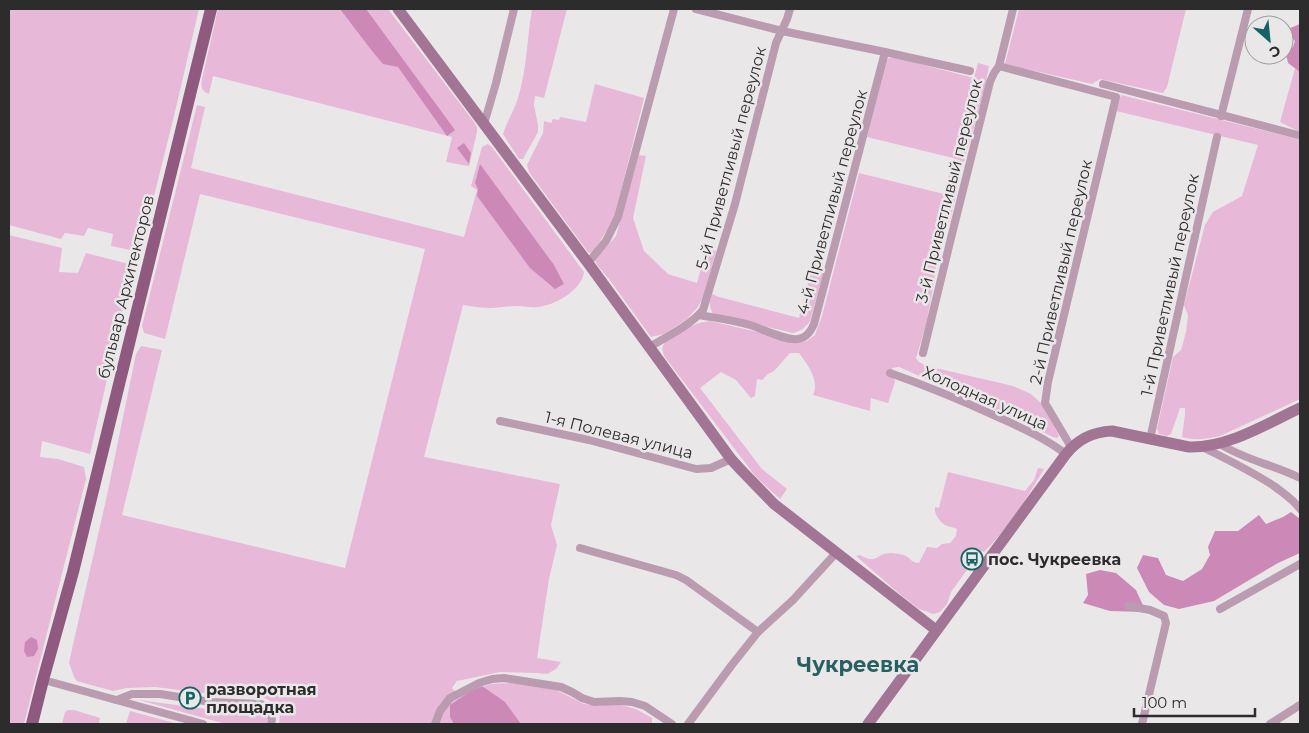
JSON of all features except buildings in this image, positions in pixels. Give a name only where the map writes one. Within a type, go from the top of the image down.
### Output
[{"type":"main road","name":"бульвар Архитекторов","points":[[41,724],[47,681],[211,9]]},
{"type":"main road","points":[[398,9],[731,459],[774,504],[936,630]]},
{"type":"main road","points":[[868,724],[1069,451],[1079,441],[1089,435],[1112,431],[1202,448],[1220,444],[1300,408]]},
{"type":"main road","name":"бульвар Архитекторов","points":[[32,724],[47,681]]},
{"type":"street","points":[[484,124],[514,9]]},
{"type":"street","points":[[588,264],[606,241],[618,217],[674,9]]},
{"type":"street","points":[[696,9],[782,31],[970,71]]},
{"type":"street","name":"5-й Приветливый переулок","points":[[700,315],[734,204],[776,43],[790,9]]},
{"type":"street","name":"3-й Приветливый переулок","points":[[923,352],[990,82],[999,66],[1013,9]]},
{"type":"street","points":[[1221,116],[1248,9]]},
{"type":"street","name":"4-й Приветливый переулок","points":[[700,315],[750,325],[790,339],[806,337],[811,332],[885,52]]},
{"type":"street","name":"2-й Приветливый переулок","points":[[999,66],[1116,97],[1048,382],[1045,403],[1069,451]]},
{"type":"street","points":[[1103,84],[1298,136]]},
{"type":"street","name":"1-й Приветливый переулок","points":[[1150,439],[1217,137]]},
{"type":"street","points":[[649,347],[700,315]]},
{"type":"street","name":"Холодная улица","points":[[890,373],[963,401],[1069,451]]},
{"type":"street","name":"1-я Полевая улица","points":[[500,421],[589,440],[687,468],[711,468],[731,459]]},
{"type":"street","points":[[1220,444],[1251,460],[1300,478]]},
{"type":"street","points":[[1202,448],[1260,477],[1290,498],[1300,509]]},
{"type":"street","points":[[580,548],[676,575],[686,580],[758,632]]},
{"type":"street","points":[[688,724],[758,632],[793,600],[836,553]]},
{"type":"street","points":[[1220,609],[1300,564]]},
{"type":"street","points":[[1128,606],[1150,610],[1164,616],[1166,623],[1142,724]]},
{"type":"street","points":[[434,724],[440,711],[450,698],[479,682],[504,678],[561,687],[594,702],[620,700],[632,702],[644,706],[672,724]]},
{"type":"street","points":[[47,681],[203,724]]},
{"type":"street","points":[[117,700],[132,694],[160,694],[226,703],[261,704],[268,708],[272,716],[271,724]]},
{"type":"street","points":[[1270,724],[1300,705]]},
{"type":"shaded area","points":[[9,9],[199,9],[140,252],[111,246],[113,234],[88,228],[84,236],[65,233],[61,239],[9,225]]},
{"type":"shaded area","points":[[218,9],[388,9],[477,127],[469,166],[446,162],[452,137],[213,76],[209,94],[204,92],[202,79]]},
{"type":"shaded area","points":[[340,9],[366,9],[455,130],[447,136],[398,67],[383,64]]},
{"type":"shaded area","points":[[532,9],[567,9],[544,98],[535,96],[534,105],[538,132],[523,159],[519,159],[503,134],[521,87]]},
{"type":"shaded area","points":[[1019,9],[1186,9],[1167,87],[1163,93],[1100,79],[1092,84],[1005,64]]},
{"type":"shaded area","points":[[1300,24],[1300,72],[1291,65],[1294,65],[1294,26]]},
{"type":"shaded area","points":[[897,58],[974,78],[978,63],[989,66],[964,162],[867,137],[885,62],[886,59]]},
{"type":"shaded area","points":[[1296,65],[1300,66],[1300,134],[1280,122]]},
{"type":"shaded area","points":[[595,84],[644,98],[614,219],[591,253],[588,252],[534,179],[527,165],[543,133],[544,121],[551,123],[553,119],[559,120],[560,117],[586,122]]},
{"type":"shaded area","points":[[1121,95],[1300,138],[1300,399],[1220,436],[1201,439],[1182,437],[1185,408],[1180,408],[1171,434],[1167,436],[1159,434],[1157,429],[1173,357],[1181,350],[1186,332],[1188,315],[1184,305],[1205,225],[1213,212],[1242,196],[1258,145],[1116,111]]},
{"type":"shaded area","points":[[197,105],[205,107],[191,168],[464,237],[477,190],[471,186],[482,147],[488,144],[492,147],[584,272],[582,279],[573,291],[559,300],[544,306],[490,308],[463,305],[424,457],[560,484],[551,525],[557,545],[549,579],[537,658],[561,662],[556,669],[547,674],[500,672],[457,681],[452,688],[459,696],[490,684],[510,683],[556,690],[584,704],[599,706],[613,703],[636,709],[652,718],[652,723],[279,724],[280,714],[272,702],[261,696],[227,696],[155,687],[127,688],[113,691],[77,681],[74,677],[69,663],[106,500],[136,354],[141,346],[162,350],[122,515],[345,568],[425,249],[200,194],[165,339],[144,333],[142,326]]},
{"type":"shaded area","points":[[464,143],[471,153],[469,164],[457,148]]},
{"type":"shaded area","points":[[639,155],[646,156],[633,218],[644,251],[668,274],[697,283],[706,249],[716,251],[703,298],[697,308],[687,319],[664,334],[651,337],[595,260],[616,236]]},
{"type":"shaded area","points":[[480,164],[554,265],[564,284],[555,289],[530,268],[477,196],[478,189],[475,183]]},
{"type":"shaded area","points":[[859,173],[944,194],[949,175],[960,178],[950,221],[941,229],[926,325],[916,358],[927,366],[1013,386],[1031,394],[1042,404],[1059,436],[1057,438],[1053,437],[899,367],[892,368],[895,382],[888,403],[871,398],[870,411],[813,395],[815,384],[809,367],[799,353],[790,353],[774,371],[762,380],[757,379],[755,396],[751,398],[736,380],[721,372],[700,388],[762,469],[787,489],[780,499],[756,477],[664,356],[662,348],[665,342],[687,328],[710,321],[762,333],[790,342],[807,341],[815,335],[822,316]]},
{"type":"shaded area","points":[[9,235],[62,248],[59,272],[78,273],[86,253],[133,265],[90,454],[42,441],[40,457],[58,459],[84,467],[86,479],[24,724],[9,724]]},
{"type":"shaded area","points":[[813,264],[825,268],[810,321],[801,330],[793,333],[713,314],[710,304],[712,294],[799,318]]},
{"type":"shaded area","points":[[1038,468],[1044,469],[1024,502],[993,543],[984,552],[981,551],[968,561],[972,563],[951,592],[947,604],[940,612],[933,614],[919,609],[856,556],[860,555],[873,559],[885,554],[896,553],[919,563],[927,547],[937,548],[942,544],[950,543],[956,536],[957,529],[946,526],[937,517],[935,512],[935,507],[939,508],[948,472],[1025,491],[1034,480]]},
{"type":"shaded area","points":[[1291,512],[1300,519],[1300,553],[1278,563],[1214,601],[1179,609],[1164,605],[1149,592],[1137,568],[1143,555],[1158,558],[1166,575],[1183,581],[1202,569],[1210,555],[1208,547],[1215,531],[1238,531],[1259,515],[1266,524]]},
{"type":"shaded area","points":[[1100,570],[1116,573],[1136,590],[1146,612],[1110,611],[1083,603],[1088,595],[1086,574]]},
{"type":"shaded area","points":[[31,637],[37,640],[38,649],[34,656],[27,657],[24,651],[25,642]]},
{"type":"shaded area","points":[[482,686],[505,702],[521,724],[454,724],[450,717],[450,705]]},
{"type":"shaded area","points":[[139,700],[222,711],[252,709],[264,711],[268,719],[267,724],[226,724]]},
{"type":"shaded area","points":[[68,710],[100,718],[99,724],[62,724],[65,712]]},
{"type":"shaded area","points":[[130,711],[178,724],[126,724]]},
{"type":"place","name":"пос. Чукреевка","points":[[972,559]]},
{"type":"place","name":"разворотная площадка","points":[[190,698]]},
{"type":"district","name":"Чукреевка","points":[[858,664]]}]
